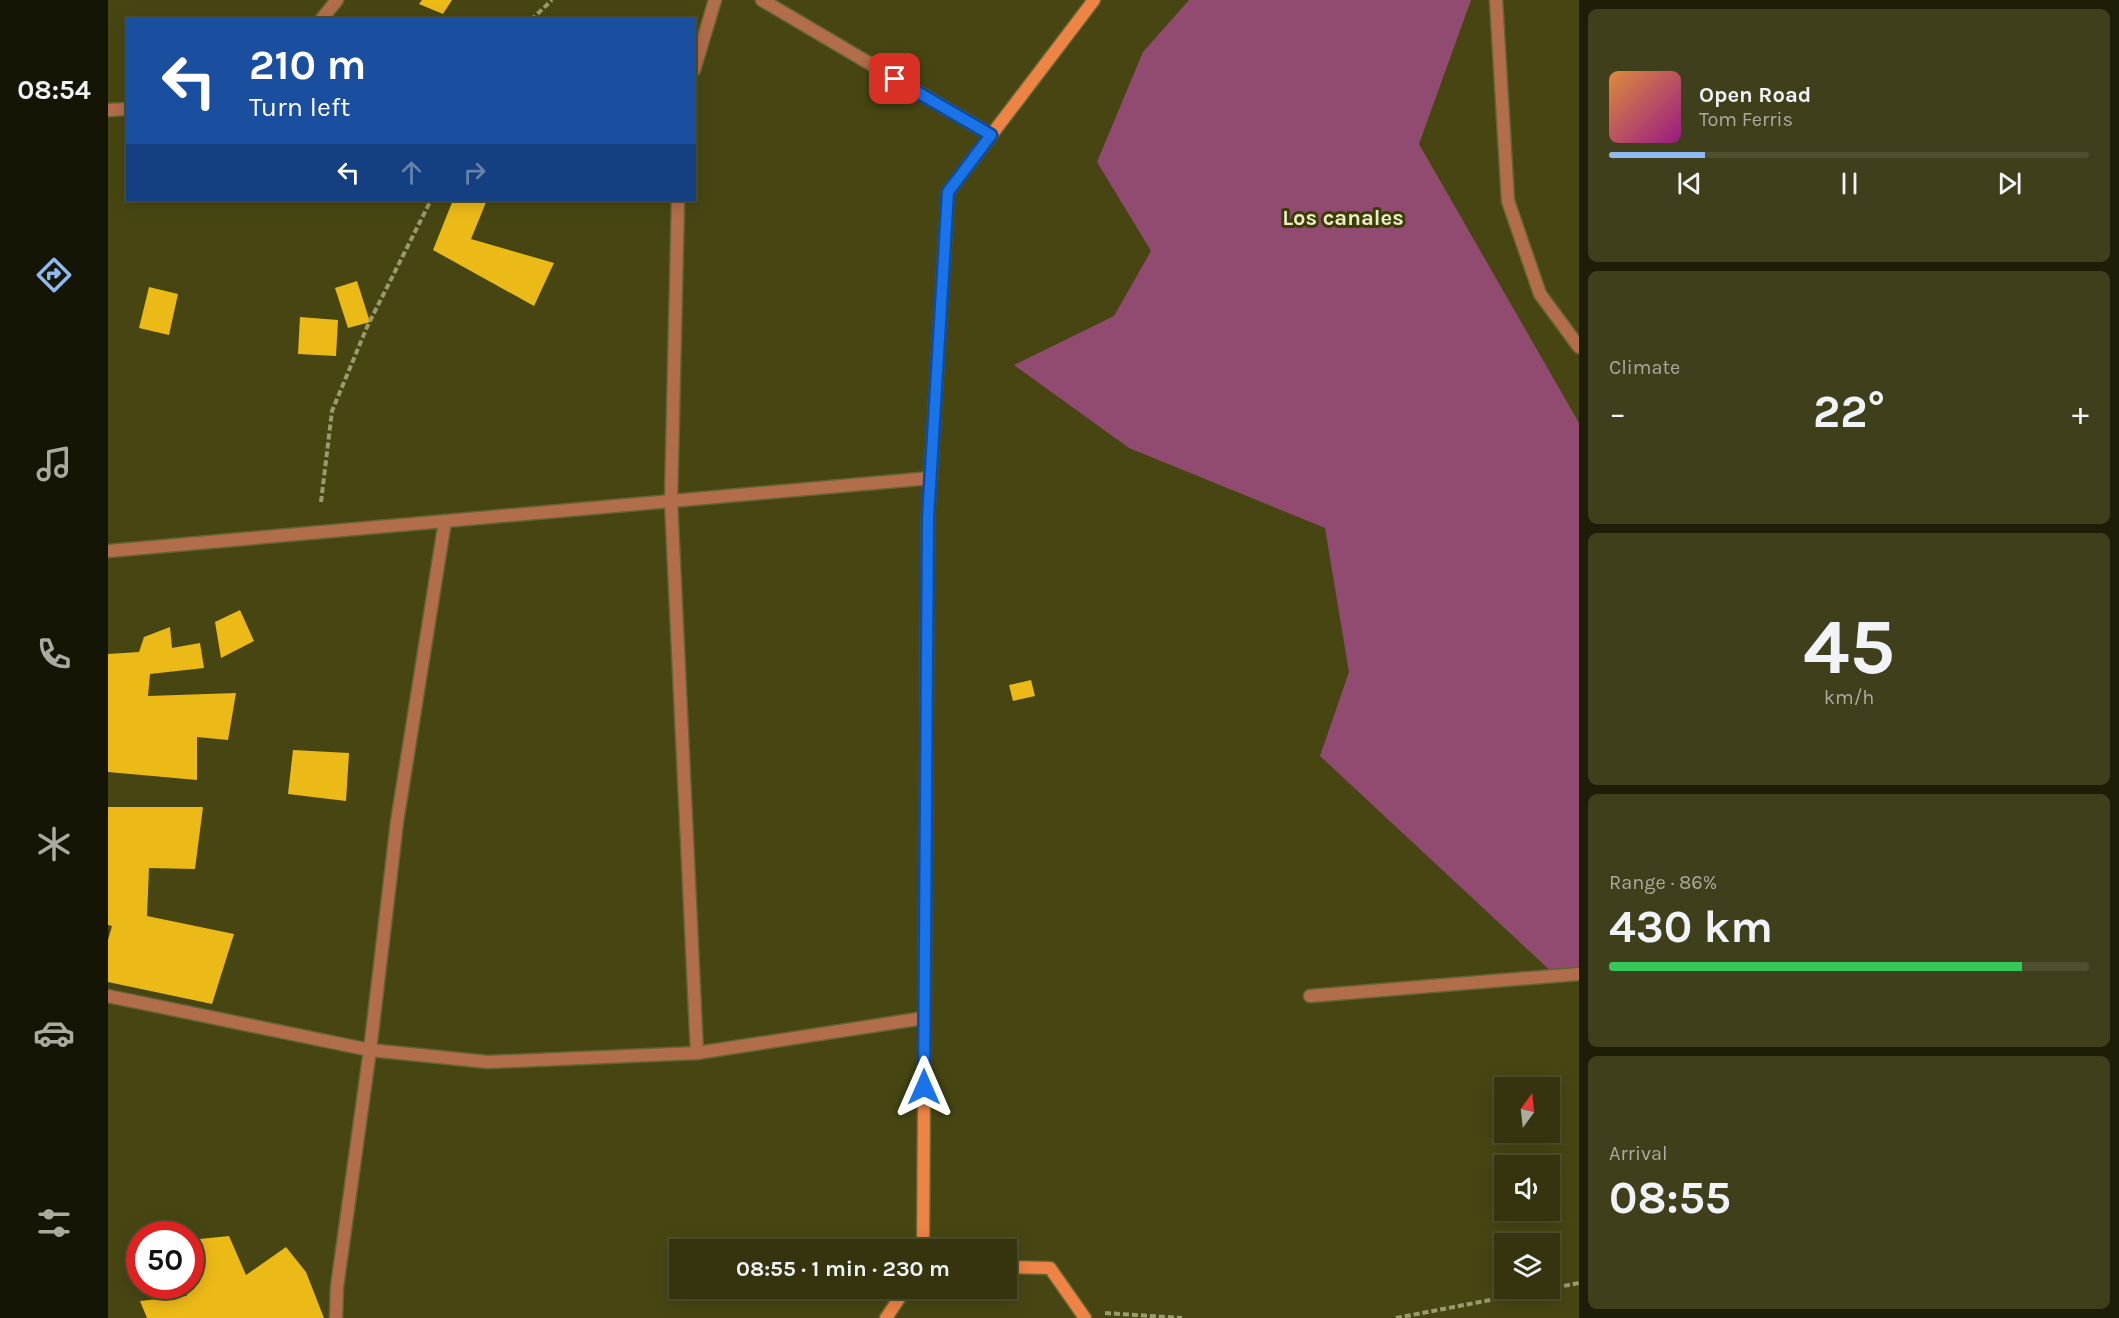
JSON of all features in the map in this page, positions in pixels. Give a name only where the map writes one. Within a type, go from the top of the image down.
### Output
[{"type":"main road","points":[[923,1239],[931,478],[948,192],[1094,0]]},
{"type":"main road","points":[[1017,1267],[1050,1268],[1083,1315]]},
{"type":"main road","points":[[886,1318],[899,1299]]},
{"type":"street","points":[[323,18],[337,0]]},
{"type":"street","points":[[696,64],[716,0]]},
{"type":"street","points":[[762,0],[991,135]]},
{"type":"street","points":[[1496,0],[1508,201],[1540,294],[1579,347]]},
{"type":"street","points":[[108,110],[126,109]]},
{"type":"street","points":[[678,201],[671,501],[697,1053]]},
{"type":"street","points":[[108,551],[931,478]]},
{"type":"street","points":[[336,1318],[337,1287],[370,1050],[397,822],[445,521]]},
{"type":"street","points":[[1310,996],[1579,974]]},
{"type":"street","points":[[108,996],[370,1050],[488,1062],[697,1053],[924,1018]]},
{"type":"path","points":[[533,18],[552,0]]},
{"type":"path","points":[[321,502],[332,411],[368,327],[431,201]]},
{"type":"path","points":[[1396,1318],[1579,1283]]},
{"type":"path","points":[[1083,1315],[1182,1318]]},
{"type":"shaded area","points":[[1189,0],[1471,0],[1419,144],[1579,423],[1579,981],[1556,976],[1320,756],[1349,672],[1325,528],[1129,448],[1014,365],[1114,316],[1151,251],[1097,162],[1143,52]]},
{"type":"building","points":[[422,0],[452,0],[443,14],[419,4]]},
{"type":"building","points":[[453,201],[487,201],[471,239],[554,263],[534,306],[433,250]]},
{"type":"building","points":[[357,281],[370,322],[348,328],[335,288]]},
{"type":"building","points":[[149,287],[178,294],[169,335],[139,328]]},
{"type":"building","points":[[300,317],[338,320],[336,356],[298,354]]},
{"type":"building","points":[[240,610],[254,641],[221,658],[215,622]]},
{"type":"building","points":[[170,627],[172,648],[200,643],[204,668],[150,674],[148,696],[236,693],[228,740],[197,737],[197,780],[108,772],[108,654],[139,652],[144,637]]},
{"type":"building","points":[[1031,680],[1035,696],[1013,701],[1009,685]]},
{"type":"building","points":[[293,750],[349,753],[346,801],[288,794]]},
{"type":"building","points":[[108,807],[203,807],[195,869],[149,868],[147,916],[234,934],[212,1004],[108,982],[108,940],[112,926],[108,925]]},
{"type":"building","points":[[229,1236],[246,1275],[286,1247],[306,1272],[324,1318],[147,1318],[140,1301],[204,1299],[204,1239]]},
{"type":"district","name":"Los canales","points":[[1343,217]]},
{"type":"route","points":[[895,79],[991,135],[948,192],[928,518],[924,1087]]}]
